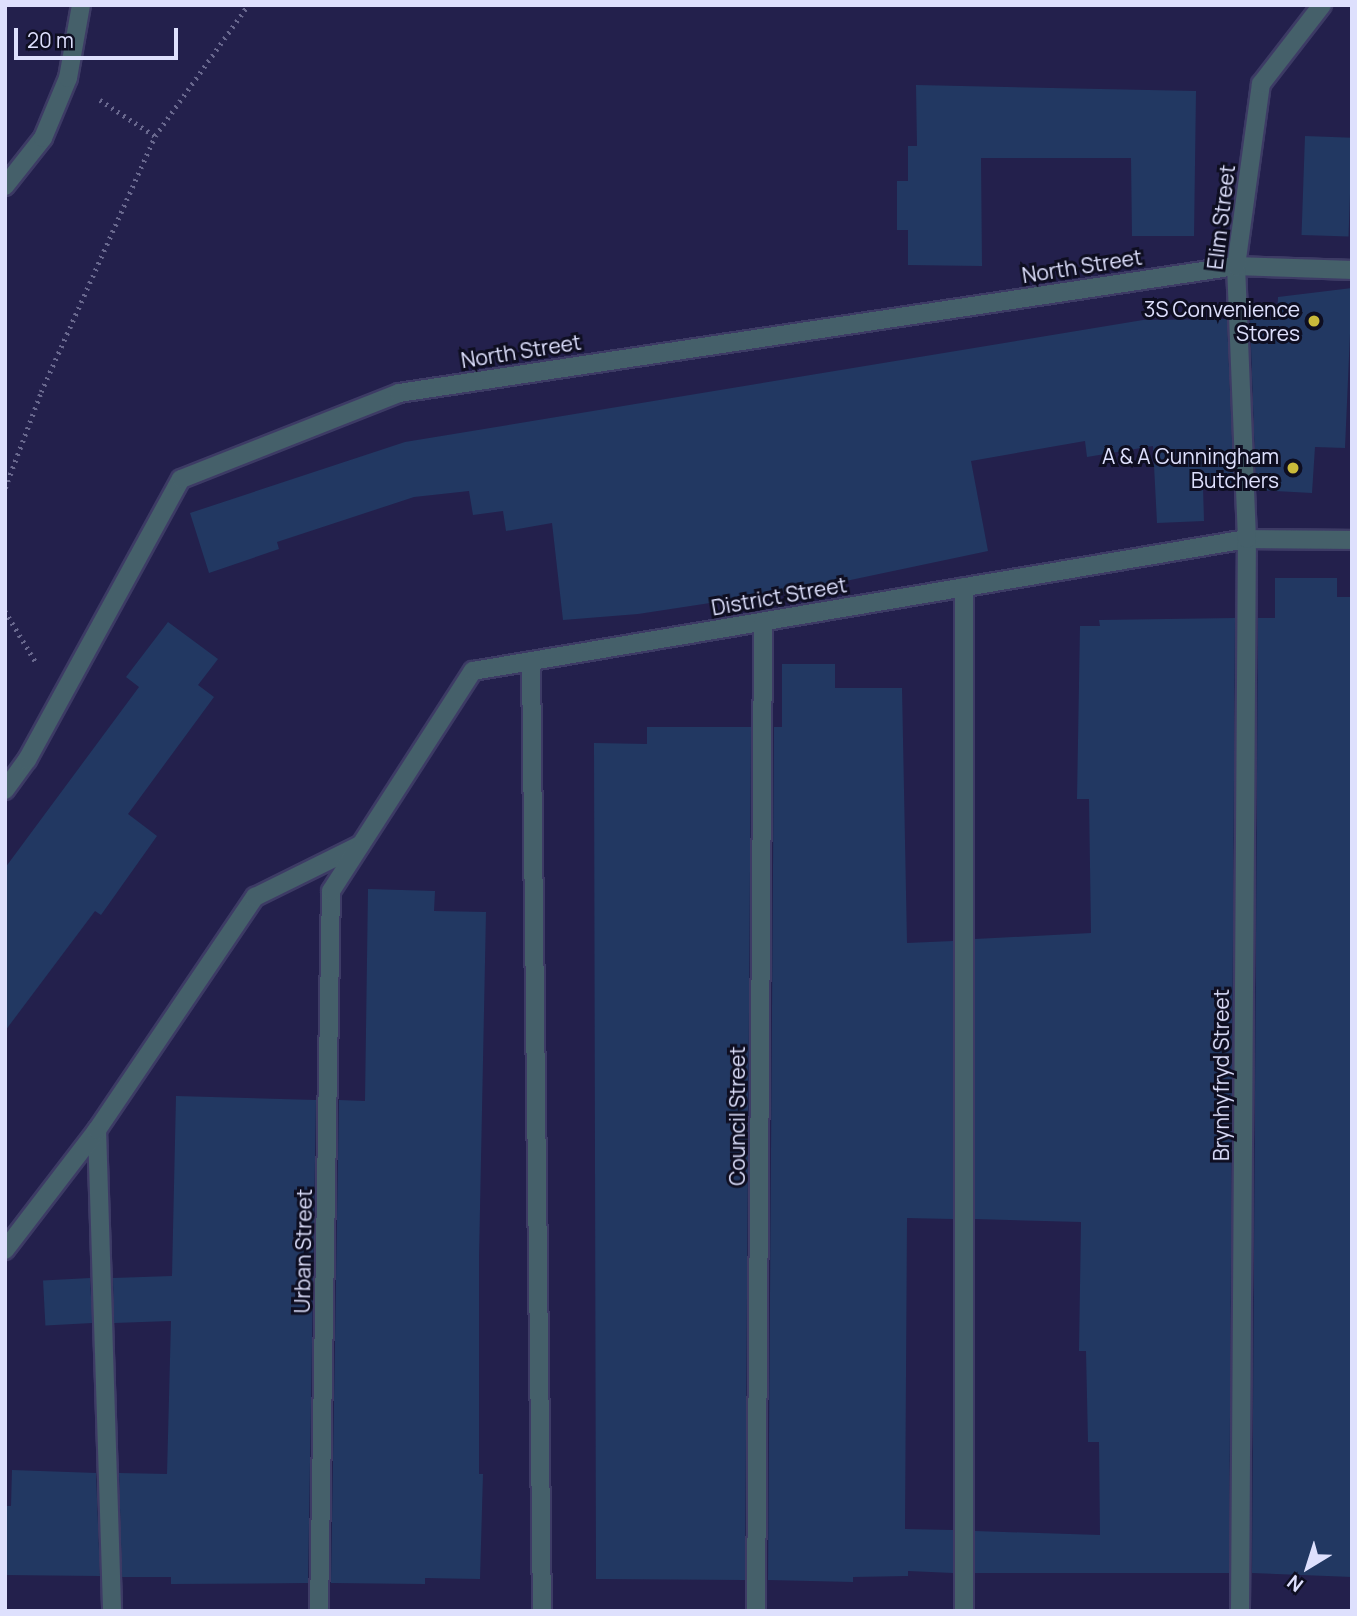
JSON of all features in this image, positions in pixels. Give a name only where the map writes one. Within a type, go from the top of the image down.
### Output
[{"type":"street","points":[[5,186],[43,138],[68,78],[82,5]]},
{"type":"street","name":"Elim Street","points":[[1247,539],[1236,266],[1261,84],[1322,5]]},
{"type":"street","name":"North Street","points":[[5,790],[59,701],[181,479],[399,393],[1236,266],[1352,270]]},
{"type":"street","name":"District Street","points":[[331,891],[473,671],[1247,539],[1352,540]]},
{"type":"street","name":"Brynhyfryd Street","points":[[1240,1611],[1247,539]]},
{"type":"street","points":[[964,587],[964,1611]]},
{"type":"street","name":"Council Street","points":[[756,1611],[763,622]]},
{"type":"street","points":[[531,661],[542,1611]]},
{"type":"street","points":[[5,1250],[97,1130],[255,898],[361,845]]},
{"type":"street","name":"Urban Street","points":[[319,1611],[331,891]]},
{"type":"street","points":[[97,1130],[112,1611]]},
{"type":"path","points":[[5,488],[41,392],[155,136],[248,5]]},
{"type":"path","points":[[68,78],[155,136]]},
{"type":"path","points":[[5,611],[59,701]]},
{"type":"building","points":[[916,85],[1196,91],[1194,236],[1132,236],[1131,158],[981,158],[982,266],[908,265],[908,230],[897,230],[897,181],[908,181],[908,146],[917,146]]},
{"type":"building","points":[[1305,136],[1352,138],[1349,237],[1302,235]]},
{"type":"building","points":[[1352,288],[1345,448],[1315,447],[1312,493],[1256,490],[1250,318],[1277,318],[1278,297]]},
{"type":"building","points":[[1227,319],[1234,488],[1203,487],[1204,521],[1157,523],[1153,446],[1087,457],[1085,441],[971,461],[988,551],[822,586],[638,614],[563,620],[552,523],[506,531],[503,511],[473,515],[469,491],[414,497],[277,542],[279,549],[209,573],[190,513],[405,442],[1143,320]]},
{"type":"building","points":[[1275,578],[1337,578],[1337,597],[1352,597],[1352,1577],[1252,1573],[1258,618],[1275,618]]},
{"type":"building","points":[[1235,618],[1229,1573],[975,1573],[975,1531],[1100,1535],[1099,1442],[1088,1442],[1086,1351],[1079,1351],[1081,1222],[975,1219],[975,939],[1091,933],[1089,799],[1077,799],[1080,626],[1100,626],[1099,620]]},
{"type":"building","points":[[168,622],[218,659],[198,685],[214,697],[128,814],[157,836],[101,915],[95,911],[5,1031],[5,868],[139,687],[126,677]]},
{"type":"building","points":[[782,664],[835,664],[835,688],[902,688],[907,943],[953,941],[953,1219],[907,1218],[905,1529],[953,1530],[953,1573],[908,1571],[908,1576],[853,1577],[853,1582],[768,1580],[774,727],[782,727]]},
{"type":"building","points":[[647,727],[751,727],[745,1580],[596,1579],[594,743],[647,744]]},
{"type":"building","points":[[368,889],[435,891],[434,911],[486,912],[479,1258],[479,1474],[483,1474],[480,1579],[425,1578],[425,1584],[331,1583],[339,1100],[365,1101]]},
{"type":"building","points":[[176,1096],[316,1100],[308,1583],[171,1584],[171,1577],[122,1577],[119,1473],[167,1474],[171,1321],[114,1323],[113,1278],[172,1276]]},
{"type":"building","points":[[90,1278],[92,1323],[45,1325],[43,1280]]},
{"type":"building","points":[[12,1470],[96,1473],[100,1576],[5,1575],[5,1506],[11,1506]]},
{"type":"place","name":"3S Convenience Stores","points":[[1314,321]]},
{"type":"place","name":"A & A Cunningham Butchers","points":[[1293,468]]}]
